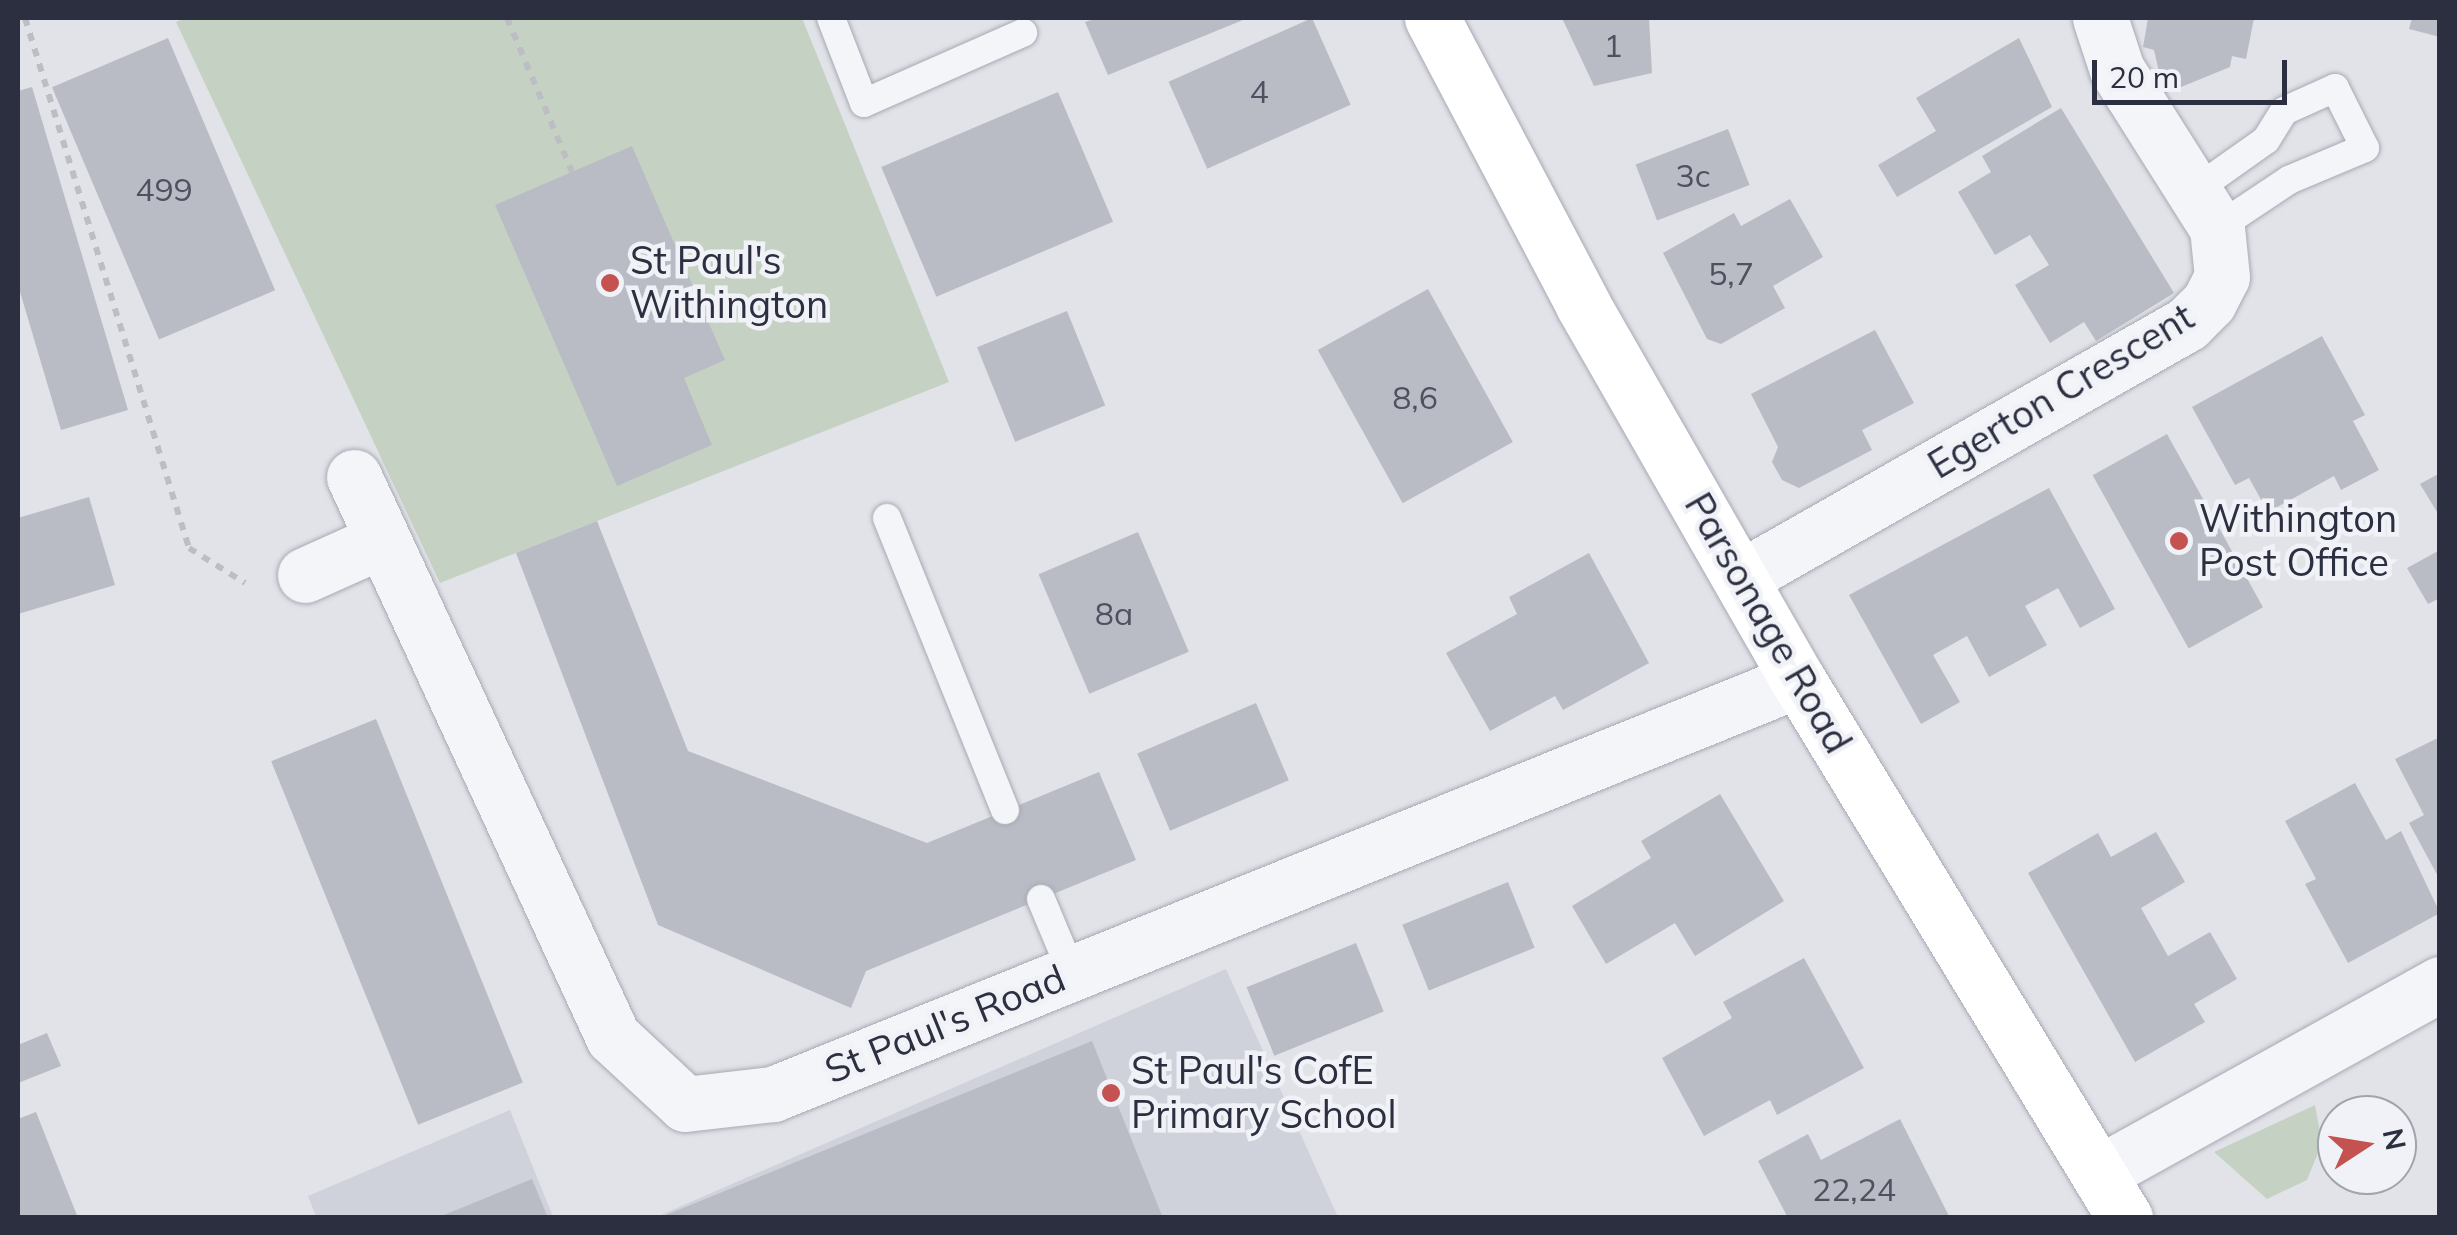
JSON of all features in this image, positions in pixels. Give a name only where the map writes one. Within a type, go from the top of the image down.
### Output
[{"type":"street","name":"Parsonage Road","points":[[1432,18],[1798,680],[2113,1195]]},
{"type":"street","name":"Egerton Crescent","points":[[1740,578],[2187,324],[2222,277],[2205,209],[2118,70],[2100,18]]},
{"type":"street","name":"St Paul's Road","points":[[354,477],[613,1037],[685,1104],[773,1094],[1798,680]]},
{"type":"street","points":[[305,575],[383,540]]},
{"type":"street","points":[[2113,1195],[2440,984]]},
{"type":"lane","points":[[830,18],[864,103],[1023,34]]},
{"type":"lane","points":[[2335,88],[2366,148],[2205,209],[2266,140],[2284,111],[2335,88]]},
{"type":"lane","points":[[2266,140],[2289,180]]},
{"type":"lane","points":[[887,518],[1005,810]]},
{"type":"lane","points":[[1041,899],[1072,973]]},
{"type":"path","points":[[25,18],[189,548],[216,573],[251,585],[305,575]]},
{"type":"path","points":[[507,18],[572,172]]},
{"type":"shaded area","name":"St Paul's CofE Primary School","points":[[1226,969],[1338,1217],[654,1218]]},
{"type":"shaded area","points":[[510,1110],[553,1217],[316,1217],[308,1196]]},
{"type":"green space","points":[[186,18],[802,18],[949,382],[440,583],[176,22]]},
{"type":"green space","points":[[2315,1105],[2317,1155],[2307,1180],[2267,1199],[2214,1152]]},
{"type":"building","points":[[1097,18],[1248,18],[1108,75],[1085,22]]},
{"type":"building","points":[[1312,18],[1351,105],[1207,169],[1169,82]]},
{"type":"building","points":[[1562,18],[1649,18],[1652,73],[1594,86]]},
{"type":"building","points":[[2148,18],[2254,18],[2246,59],[2232,56],[2230,67],[2164,94],[2154,50],[2143,47]]},
{"type":"building","points":[[2412,18],[2440,18],[2440,37],[2409,29]]},
{"type":"building","points":[[168,38],[275,290],[159,339],[52,87]]},
{"type":"building","points":[[2019,38],[2052,107],[1897,197],[1878,165],[1936,131],[1916,98]]},
{"type":"building","points":[[32,87],[128,410],[61,430],[18,285],[18,91]]},
{"type":"building","points":[[1058,92],[1113,222],[936,297],[881,167]]},
{"type":"building","points":[[2061,108],[2174,293],[2096,341],[2084,322],[2050,343],[2015,285],[2049,265],[2030,235],[1995,255],[1958,192],[1991,172],[1982,156]]},
{"type":"building","points":[[1728,129],[1750,185],[1657,220],[1636,164]]},
{"type":"building","name":"St Paul's Withington","points":[[632,146],[725,360],[684,378],[712,445],[617,486],[495,205]]},
{"type":"building","points":[[1790,199],[1823,257],[1773,286],[1785,308],[1721,344],[1707,339],[1663,253],[1734,213],[1741,226]]},
{"type":"building","points":[[1428,289],[1513,442],[1403,503],[1318,350]]},
{"type":"building","points":[[1067,311],[1105,406],[1015,442],[977,347]]},
{"type":"building","points":[[1875,330],[1914,403],[1862,430],[1872,450],[1799,488],[1782,480],[1772,462],[1778,447],[1751,394]]},
{"type":"building","points":[[2322,336],[2365,415],[2353,421],[2379,470],[2341,490],[2334,476],[2268,512],[2249,478],[2235,485],[2192,407]]},
{"type":"building","points":[[2167,434],[2263,607],[2189,648],[2093,475]]},
{"type":"building","points":[[2440,473],[2440,517],[2420,484]]},
{"type":"building","points":[[2049,488],[2115,609],[2080,628],[2058,588],[2025,606],[2047,645],[1989,677],[1967,636],[1933,655],[1960,702],[1921,724],[1849,595]]},
{"type":"building","points":[[89,497],[115,585],[18,614],[18,518]]},
{"type":"building","points":[[597,521],[688,751],[927,843],[1099,772],[1136,860],[866,971],[851,1008],[658,925],[516,553]]},
{"type":"building","points":[[1138,532],[1189,652],[1089,694],[1039,574]]},
{"type":"building","points":[[2440,550],[2440,598],[2428,604],[2407,568]]},
{"type":"building","points":[[1589,553],[1649,663],[1563,710],[1555,696],[1490,731],[1446,653],[1517,614],[1509,597]]},
{"type":"building","points":[[1256,703],[1289,780],[1170,831],[1137,753]]},
{"type":"building","points":[[376,719],[523,1082],[418,1125],[271,761]]},
{"type":"building","points":[[2440,737],[2440,880],[2409,823],[2424,815],[2395,759]]},
{"type":"building","points":[[2355,783],[2386,840],[2401,831],[2440,913],[2348,963],[2305,884],[2316,879],[2285,821]]},
{"type":"building","points":[[1720,794],[1784,901],[1695,956],[1675,923],[1606,964],[1572,906],[1651,858],[1641,841]]},
{"type":"building","points":[[2156,832],[2185,882],[2141,908],[2168,956],[2210,932],[2237,979],[2194,1004],[2205,1022],[2135,1062],[2028,873],[2098,833],[2111,857]]},
{"type":"building","points":[[1508,882],[1535,948],[1429,991],[1402,925]]},
{"type":"building","points":[[1356,943],[1384,1012],[1274,1056],[1247,987]]},
{"type":"building","points":[[1804,958],[1864,1068],[1777,1115],[1770,1100],[1704,1136],[1662,1058],[1732,1018],[1723,1002]]},
{"type":"building","points":[[47,1033],[61,1066],[18,1083],[18,1045]]},
{"type":"building","points":[[1092,1041],[1163,1218],[661,1218],[661,1217]]},
{"type":"building","points":[[36,1112],[78,1218],[18,1218],[18,1119]]},
{"type":"building","points":[[1900,1119],[1950,1218],[1788,1218],[1758,1161],[1808,1134],[1821,1160]]},
{"type":"building","points":[[532,1179],[548,1218],[439,1218],[439,1217]]},
{"type":"place","name":"St Paul's Withington","points":[[610,283]]},
{"type":"place","name":"Withington Post Office","points":[[2179,541]]},
{"type":"place","name":"St Paul's CofE Primary School","points":[[1111,1093]]}]
